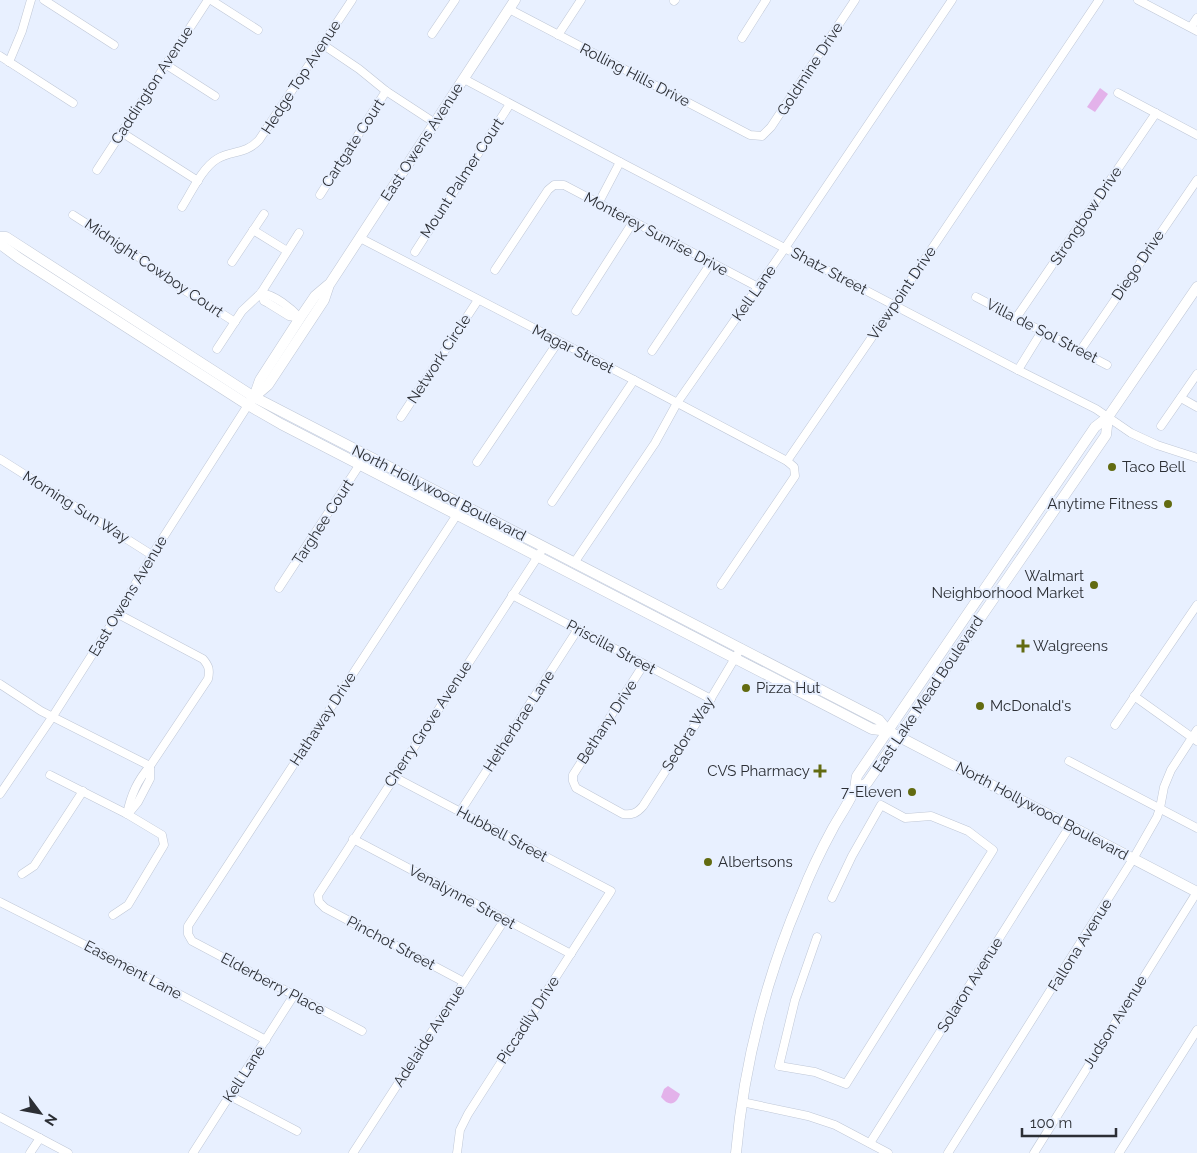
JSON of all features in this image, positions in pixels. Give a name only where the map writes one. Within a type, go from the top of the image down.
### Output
[{"type":"main road","name":"East Owens Avenue","points":[[251,401],[268,385],[324,300],[329,285],[516,0]]},
{"type":"main road","name":"North Hollywood Boulevard","points":[[0,237],[6,237],[251,401],[281,424],[873,730],[888,731],[899,736],[1197,892]]},
{"type":"main road","name":"North Hollywood Boulevard","points":[[0,244],[251,401],[366,455],[808,682],[879,720],[888,731]]},
{"type":"main road","name":"East Owens Avenue","points":[[251,401],[260,380],[300,318],[315,296],[329,285]]},
{"type":"main road","name":"East Lake Mead Boulevard","points":[[736,1153],[742,1102],[751,1054],[762,1005],[782,942],[816,862],[855,789],[857,776],[1095,428],[1108,417],[1197,287]]},
{"type":"main road","name":"East Lake Mead Boulevard","points":[[855,789],[867,783],[1106,435],[1108,417]]},
{"type":"main road","points":[[1016,566],[1016,553],[1023,540],[1021,535]]},
{"type":"main road","points":[[965,641],[966,627],[984,598],[984,590]]},
{"type":"main road","points":[[802,693],[808,682]]},
{"type":"street","points":[[9,62],[22,31],[31,0]]},
{"type":"street","points":[[44,0],[114,45]]},
{"type":"street","points":[[210,0],[258,30]]},
{"type":"street","name":"Caddington Avenue","points":[[97,170],[165,64],[210,0]]},
{"type":"street","name":"Hedge Top Avenue","points":[[182,207],[207,167],[215,160],[225,155],[245,151],[259,140],[352,0]]},
{"type":"street","points":[[432,34],[455,0]]},
{"type":"street","points":[[558,35],[582,0]]},
{"type":"street","points":[[742,38],[766,0]]},
{"type":"street","name":"Goldmine Drive","points":[[762,136],[771,128],[855,0]]},
{"type":"street","name":"Kell Lane","points":[[574,563],[655,443],[677,404],[952,0]]},
{"type":"street","name":"Viewpoint Drive","points":[[786,461],[1100,0]]},
{"type":"street","points":[[1138,0],[1194,29],[1197,18]]},
{"type":"street","name":"Rolling Hills Drive","points":[[509,9],[750,135],[762,136]]},
{"type":"street","points":[[322,44],[359,69],[386,91],[435,123]]},
{"type":"street","points":[[0,56],[73,103]]},
{"type":"street","points":[[165,64],[216,96]]},
{"type":"street","name":"Shatz Street","points":[[464,79],[1018,370],[1096,409],[1131,433],[1157,445],[1197,458]]},
{"type":"street","name":"Cartgate Court","points":[[320,195],[386,91]]},
{"type":"street","points":[[1118,93],[1197,135]]},
{"type":"street","name":"Mount Palmer Court","points":[[415,252],[510,104]]},
{"type":"street","name":"Strongbow Drive","points":[[1016,318],[1156,113]]},
{"type":"street","points":[[121,132],[198,181]]},
{"type":"street","points":[[598,204],[620,162]]},
{"type":"street","name":"Diego Drive","points":[[1080,351],[1197,180]]},
{"type":"street","name":"Monterey Sunrise Drive","points":[[495,270],[548,190],[554,185],[564,185],[758,287]]},
{"type":"street","points":[[232,262],[264,214]]},
{"type":"street","name":"Midnight Cowboy Court","points":[[73,215],[143,260],[162,276],[235,322]]},
{"type":"street","points":[[576,311],[633,222]]},
{"type":"street","points":[[253,230],[287,252]]},
{"type":"street","points":[[217,349],[242,311],[261,293],[299,233]]},
{"type":"street","name":"Magar Street","points":[[360,238],[786,461]]},
{"type":"street","points":[[652,351],[711,263]]},
{"type":"street","points":[[261,293],[269,294],[293,310],[300,318]]},
{"type":"street","name":"Villa de Sol Street","points":[[976,298],[1107,365]]},
{"type":"street","name":"Network Circle","points":[[400,417],[478,300]]},
{"type":"street","points":[[1018,370],[1042,331]]},
{"type":"street","points":[[477,462],[558,342]]},
{"type":"street","points":[[1161,426],[1197,374]]},
{"type":"street","points":[[552,502],[634,380]]},
{"type":"street","points":[[1181,398],[1197,408]]},
{"type":"street","name":"East Owens Avenue","points":[[0,794],[53,716],[118,614],[152,555],[251,401]]},
{"type":"street","name":"Targhee Court","points":[[280,588],[366,455]]},
{"type":"street","name":"Morning Sun Way","points":[[0,459],[152,555]]},
{"type":"street","points":[[721,585],[795,476],[794,467],[786,461]]},
{"type":"street","name":"Hathaway Drive","points":[[188,934],[188,926],[463,505]]},
{"type":"street","name":"Cherry Grove Avenue","points":[[319,902],[318,895],[544,547]]},
{"type":"street","name":"Priscilla Street","points":[[512,595],[711,699]]},
{"type":"street","points":[[1115,725],[1197,605]]},
{"type":"street","points":[[118,614],[204,659],[210,672],[208,678],[142,776],[131,798],[127,814]]},
{"type":"street","name":"Hetherbrae Lane","points":[[460,812],[578,630]]},
{"type":"street","name":"Sedora Way","points":[[631,815],[638,812],[643,806],[741,648]]},
{"type":"street","name":"Bethany Drive","points":[[631,815],[624,814],[576,788],[573,775],[644,664]]},
{"type":"street","points":[[0,684],[41,710],[150,766]]},
{"type":"street","points":[[1134,696],[1194,739]]},
{"type":"street","name":"Fallona Avenue","points":[[948,1153],[1134,859],[1157,817],[1164,787],[1171,770],[1194,739],[1197,730]]},
{"type":"street","points":[[1069,761],[1197,828]]},
{"type":"street","points":[[50,775],[127,814],[162,836],[164,845],[128,904],[113,915]]},
{"type":"street","name":"Hubbell Street","points":[[394,777],[611,891]]},
{"type":"street","points":[[22,874],[34,866],[83,791]]},
{"type":"street","points":[[817,937],[795,1000],[779,1066],[815,1072],[846,1084],[993,850],[968,831],[931,816],[905,818],[881,805],[852,856],[832,898]]},
{"type":"street","name":"Solaron Avenue","points":[[870,1143],[1070,826]]},
{"type":"street","name":"Venalynne Street","points":[[353,840],[571,954]]},
{"type":"street","name":"Piccadily Drive","points":[[457,1153],[460,1130],[468,1114],[611,891]]},
{"type":"street","name":"Judson Avenue","points":[[1034,1153],[1197,892]]},
{"type":"street","name":"Easement Lane","points":[[0,902],[266,1040]]},
{"type":"street","name":"Pinchot Street","points":[[319,902],[325,908],[464,982]]},
{"type":"street","name":"Adelaide Avenue","points":[[353,1153],[505,919]]},
{"type":"street","name":"Elderberry Place","points":[[188,934],[192,941],[362,1031]]},
{"type":"street","name":"Kell Lane","points":[[193,1153],[294,995]]},
{"type":"street","points":[[1119,1153],[1197,1030]]},
{"type":"street","points":[[230,1096],[297,1131]]},
{"type":"street","points":[[742,1102],[804,1114],[835,1125],[888,1153]]},
{"type":"street","points":[[0,1117],[68,1153]]},
{"type":"street","points":[[30,1153],[40,1138]]},
{"type":"shaded area","points":[[1100,88],[1108,94],[1095,112],[1087,107]]},
{"type":"shaded area","points":[[668,1086],[680,1094],[676,1101],[672,1103],[667,1102],[661,1097],[664,1089]]},
{"type":"place","name":"Taco Bell","points":[[1112,467]]},
{"type":"place","name":"Anytime Fitness","points":[[1168,504]]},
{"type":"place","name":"Walmart Neighborhood Market","points":[[1094,585]]},
{"type":"place","name":"Walgreens","points":[[1023,646]]},
{"type":"place","name":"Pizza Hut","points":[[746,688]]},
{"type":"place","name":"McDonald's","points":[[980,706]]},
{"type":"place","name":"CVS Pharmacy","points":[[820,771]]},
{"type":"place","name":"7-Eleven","points":[[912,792]]},
{"type":"place","name":"Albertsons","points":[[708,862]]}]
